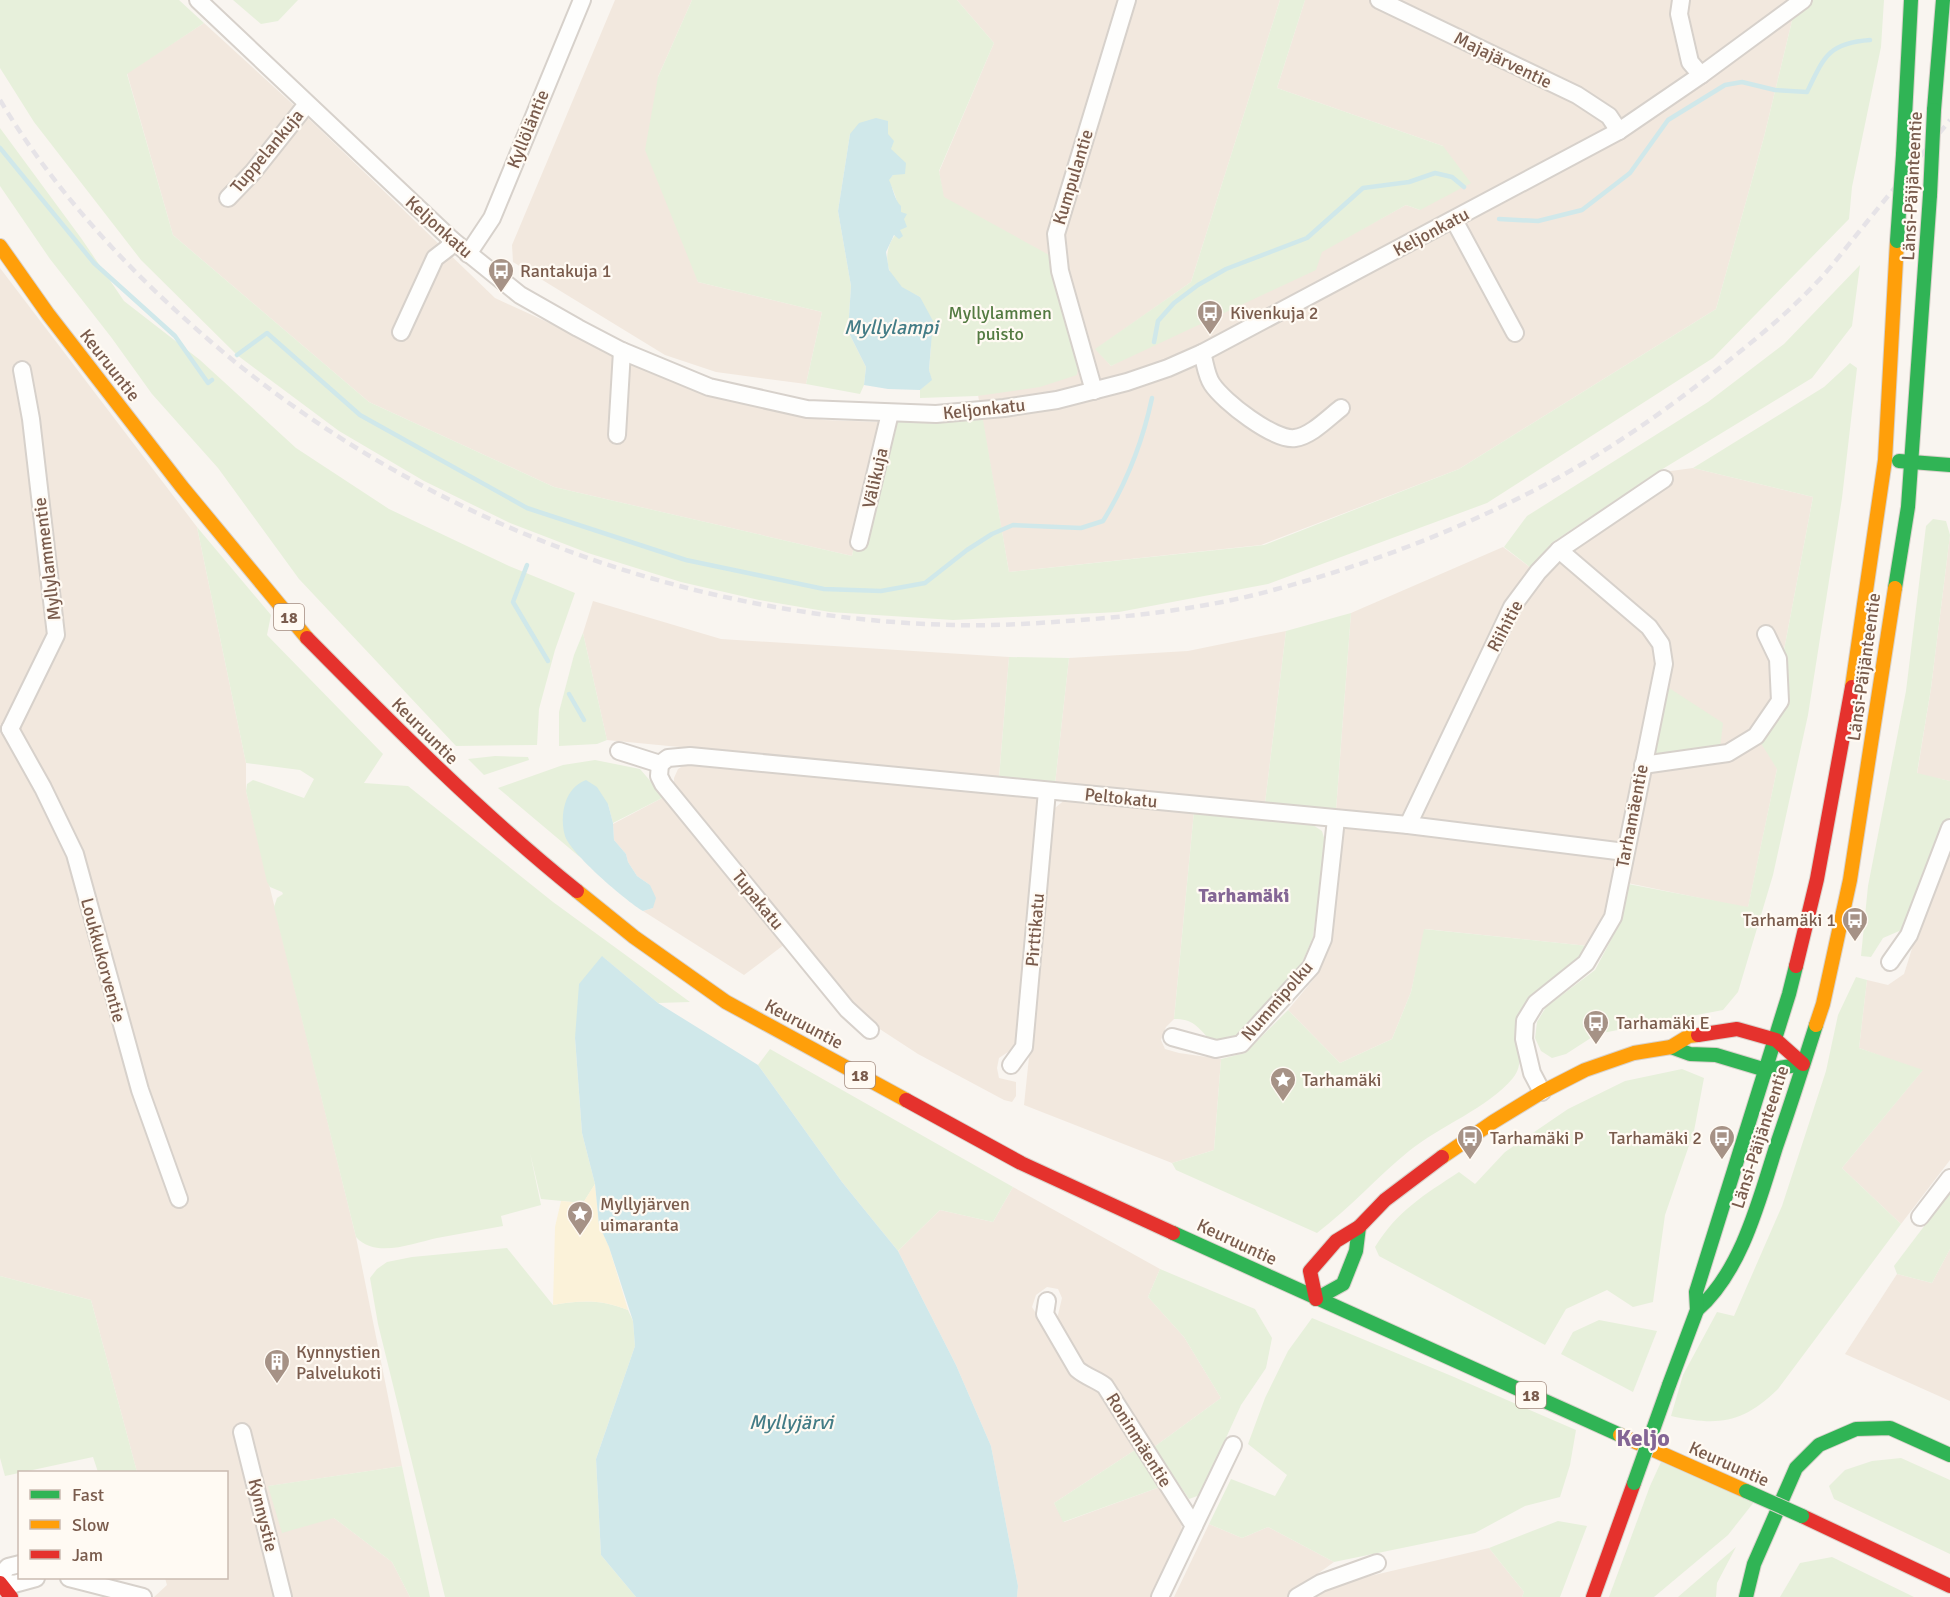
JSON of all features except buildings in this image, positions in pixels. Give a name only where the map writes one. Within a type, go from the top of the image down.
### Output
[{"type":"main road","name":"Länsi-Päijänteentie","points":[[1593,1597],[1697,1310],[1696,1292],[1776,1040],[1817,879],[1852,685],[1885,460],[1911,0]]},
{"type":"main road","name":"Länsi-Päijänteentie","points":[[1697,1310],[1711,1298],[1740,1250],[1761,1194],[1823,1004],[1850,880],[1908,507],[1943,0]]},
{"type":"main road","name":"Keuruuntie","points":[[0,246],[48,314],[174,478],[303,633],[433,765],[526,851],[634,938],[726,1002],[1021,1162],[1316,1299],[1802,1516],[1950,1586]]},
{"type":"main road","points":[[1885,460],[1950,465]]},
{"type":"main road","points":[[1359,1227],[1356,1251],[1343,1284],[1316,1299],[1310,1271],[1336,1241],[1359,1227],[1385,1200],[1432,1164],[1493,1122],[1542,1092],[1585,1070],[1634,1053],[1671,1047],[1689,1036],[1737,1029],[1776,1040],[1803,1064]]},
{"type":"main road","points":[[1671,1047],[1690,1054],[1716,1055],[1766,1070],[1803,1064]]},
{"type":"main road","points":[[1746,1597],[1754,1564],[1796,1468],[1819,1445],[1856,1430],[1890,1428],[1950,1455]]},
{"type":"main road","points":[[0,1582],[11,1597]]},
{"type":"street","name":"Keljonkatu","points":[[198,0],[468,254],[520,294],[578,328],[622,351],[709,387],[807,409],[936,414],[1004,408],[1057,400],[1157,371],[1202,353],[1619,131],[1701,75],[1803,0]]},
{"type":"street","name":"Kyllöläntie","points":[[468,254],[492,218],[582,0]]},
{"type":"street","name":"Kumpulantie","points":[[1094,391],[1060,271],[1056,234],[1127,0]]},
{"type":"street","name":"Majajärventie","points":[[1379,0],[1577,95],[1609,116],[1619,131]]},
{"type":"street","points":[[1681,0],[1679,14],[1690,62],[1701,75]]},
{"type":"street","name":"Tuppelankuja","points":[[228,198],[253,172],[307,104]]},
{"type":"street","points":[[1454,220],[1515,333]]},
{"type":"street","points":[[401,332],[435,258],[448,248],[452,240]]},
{"type":"street","points":[[617,435],[622,351]]},
{"type":"street","points":[[1202,353],[1211,383],[1228,402],[1269,431],[1284,438],[1296,438],[1308,433],[1341,408]]},
{"type":"street","name":"Myllylammentie","points":[[5,728],[56,635],[32,429],[22,370]]},
{"type":"street","name":"Välikuja","points":[[859,542],[890,413]]},
{"type":"street","name":"Riihitie","points":[[1408,825],[1512,607],[1538,572],[1559,550],[1664,479]]},
{"type":"street","name":"Tarhamäentie","points":[[1542,1092],[1532,1073],[1524,1039],[1525,1021],[1536,1003],[1586,963],[1613,917],[1664,664],[1662,644],[1649,627],[1559,550]]},
{"type":"street","points":[[1642,765],[1728,753],[1756,736],[1780,701],[1778,659],[1766,634]]},
{"type":"street","name":"Loukkukorventie","points":[[5,728],[42,788],[75,854],[140,1090],[179,1199]]},
{"type":"street","points":[[619,751],[660,764]]},
{"type":"street","name":"Peltokatu","points":[[660,764],[668,758],[690,756],[1408,825],[1625,852]]},
{"type":"street","name":"Tupakatu","points":[[660,764],[659,776],[663,784],[847,1010],[870,1030]]},
{"type":"street","name":"Pirttikatu","points":[[1011,1065],[1024,1047],[1047,790]]},
{"type":"street","name":"Nummipolku","points":[[1172,1037],[1216,1049],[1241,1044],[1311,967],[1323,939],[1336,819]]},
{"type":"street","points":[[1890,962],[1909,935],[1950,828]]},
{"type":"street","points":[[1920,1217],[1950,1178]]},
{"type":"street","name":"Roninmäentie","points":[[1047,1301],[1045,1314],[1077,1369],[1083,1375],[1098,1380],[1105,1386],[1194,1526]]},
{"type":"street","name":"Kynnystie","points":[[242,1432],[283,1597]]},
{"type":"street","points":[[1160,1597],[1233,1445]]},
{"type":"street","points":[[1297,1597],[1321,1582],[1377,1563]]},
{"type":"street","points":[[0,1576],[8,1567],[18,1564]]},
{"type":"street","points":[[0,1582],[14,1584],[32,1579]]},
{"type":"street","points":[[73,1579],[143,1597]]},
{"type":"shaded area","points":[[615,0],[692,0],[658,77],[698,282],[822,312],[806,384],[716,372],[665,355],[513,262],[512,245]]},
{"type":"shaded area","points":[[957,0],[1280,0],[1191,282],[1096,349],[1111,366],[1406,205],[1420,210],[1443,146],[1277,88],[1305,0],[1797,0],[1764,137],[1716,309],[1459,469],[1261,545],[1009,572],[939,172],[994,43]]},
{"type":"shaded area","points":[[204,23],[309,119],[495,298],[702,393],[824,420],[881,422],[852,556],[554,487],[369,402],[173,235],[127,73]]},
{"type":"shaded area","points":[[0,268],[197,527],[246,763],[246,791],[356,1237],[402,1466],[269,1486],[334,1518],[392,1562],[410,1597],[154,1597],[167,1585],[165,1579],[228,1579],[228,1471],[137,1471],[91,1300],[0,1276]]},
{"type":"shaded area","points":[[1693,468],[1813,497],[1784,650],[1787,701],[1777,769],[1748,908],[1613,880],[1603,919],[1588,946],[1425,929],[1411,992],[1392,1039],[1340,1063],[1288,1010],[1317,975],[1330,941],[1336,810],[1351,613],[1503,547],[1531,568],[1553,543],[1656,473]]},
{"type":"shaded area","points":[[1950,535],[1950,781],[1917,774],[1931,688]]},
{"type":"shaded area","points":[[593,601],[721,639],[1009,657],[999,778],[607,740],[583,633]]},
{"type":"shaded area","points":[[1286,631],[1265,803],[1055,784],[1069,658],[1188,651]]},
{"type":"shaded area","points":[[691,763],[1027,795],[1035,798],[1041,805],[1017,1046],[999,1058],[997,1068],[999,1078],[1016,1082],[1016,1096],[1012,1102],[1004,1100],[918,1054],[872,1024],[847,1003],[674,786],[674,778],[678,769]]},
{"type":"shaded area","points":[[664,797],[785,944],[744,975],[643,911],[653,908],[650,885],[637,876],[626,854],[614,840],[613,824]]},
{"type":"shaded area","points":[[1067,798],[1194,811],[1174,1019],[1166,1027],[1161,1040],[1165,1049],[1221,1059],[1214,1150],[1172,1163],[1024,1105],[1055,808]]},
{"type":"shaded area","points":[[1950,828],[1950,1160],[1901,1224],[1842,1168],[1922,1071],[1859,1048],[1867,980],[1888,985],[1904,974]]},
{"type":"shaded area","points":[[1013,1187],[1160,1269],[1148,1297],[1184,1337],[1221,1398],[1154,1447],[1109,1383],[1085,1369],[1057,1319],[1062,1298],[1058,1289],[1047,1287],[1036,1295],[1032,1307],[1079,1381],[1098,1389],[1135,1450],[1054,1503],[1064,1522],[1160,1487],[1180,1514],[1182,1524],[1181,1534],[1151,1597],[1017,1597],[1018,1586],[991,1446],[956,1365],[898,1251],[940,1210],[993,1222]]},
{"type":"shaded area","points":[[1950,1249],[1950,1401],[1845,1354],[1897,1274],[1932,1283]]},
{"type":"shaded area","points":[[1209,1524],[1242,1538],[1268,1527],[1334,1562],[1289,1597],[1174,1597]]},
{"type":"shaded area","points":[[1489,1548],[1524,1592],[1522,1597],[1312,1597],[1332,1585]]},
{"type":"green space","points":[[0,0],[179,0],[204,23],[127,74],[173,235],[369,402],[554,487],[852,556],[881,422],[983,420],[1009,572],[1264,545],[1459,469],[1716,309],[1764,137],[1797,0],[1884,0],[1881,47],[1852,187],[1849,219],[1713,358],[1487,503],[1268,584],[1119,612],[953,620],[830,612],[759,600],[681,582],[588,553],[510,523],[424,481],[339,431],[237,355],[141,260],[34,122],[0,68]]},
{"type":"green space","points":[[233,0],[298,0],[278,21],[261,24]]},
{"type":"green space","name":"Myllylammen puisto","points":[[692,0],[957,0],[994,43],[939,171],[944,197],[1051,256],[1079,361],[1077,375],[1040,387],[977,396],[920,398],[920,390],[931,380],[929,370],[931,346],[920,297],[896,282],[887,259],[890,244],[900,230],[898,204],[888,180],[893,175],[850,134],[838,211],[851,286],[848,331],[866,367],[864,385],[860,394],[806,384],[822,312],[698,282],[645,150],[658,77]]},
{"type":"green space","points":[[1280,0],[1305,0],[1277,88],[1443,146],[1471,183],[1420,210],[1406,205],[1322,252],[1316,270],[1111,366],[1095,349],[1191,282]]},
{"type":"green space","points":[[0,128],[124,301],[200,360],[296,448],[389,509],[509,566],[575,593],[555,650],[539,709],[537,745],[456,746],[299,579],[218,468],[152,394],[50,259],[0,186]]},
{"type":"green space","points":[[1860,265],[1852,326],[1812,378],[1656,473],[1553,542],[1531,568],[1504,547],[1527,516],[1708,402],[1784,344]]},
{"type":"green space","points":[[1850,363],[1857,368],[1842,498],[1808,715],[1773,875],[1738,992],[1723,1010],[1597,1034],[1566,1054],[1552,1058],[1541,1051],[1535,1038],[1537,1022],[1546,1007],[1595,970],[1621,921],[1628,884],[1748,907],[1777,769],[1759,740],[1787,701],[1784,650],[1813,497],[1693,468],[1824,387]]},
{"type":"green space","points":[[1933,519],[1946,521],[1950,535],[1931,688],[1917,773],[1950,781],[1950,817],[1904,929],[1883,938],[1871,957],[1861,956],[1868,886],[1906,691],[1926,526]]},
{"type":"green space","points":[[197,527],[271,615],[267,635],[383,754],[364,783],[408,786],[553,902],[690,1002],[658,1003],[603,957],[575,1038],[582,1133],[595,1184],[583,1203],[541,1199],[530,1153],[541,1205],[501,1216],[503,1226],[395,1248],[373,1247],[364,1244],[356,1237],[274,907],[277,898],[283,894],[270,887],[267,882],[246,791],[247,784],[253,780],[304,798],[314,779],[300,770],[246,763]]},
{"type":"green space","points":[[1351,613],[1336,810],[1265,803],[1286,631]]},
{"type":"green space","points":[[583,633],[607,740],[597,744],[559,746],[559,712],[574,655]]},
{"type":"green space","points":[[1009,657],[1069,658],[1055,784],[999,778]]},
{"type":"green space","points":[[1666,686],[1723,723],[1720,748],[1653,756]]},
{"type":"green space","points":[[495,756],[528,757],[529,760],[484,775],[468,759]]},
{"type":"green space","points":[[595,760],[640,769],[664,797],[613,823],[608,804],[566,838],[581,858],[498,788],[563,765]]},
{"type":"green space","points":[[1194,811],[1310,823],[1322,831],[1326,844],[1313,937],[1302,963],[1240,1035],[1226,1042],[1210,1040],[1190,1022],[1174,1019]]},
{"type":"green space","points":[[1424,929],[1588,946],[1577,960],[1538,990],[1520,1012],[1517,1020],[1519,1062],[1513,1078],[1503,1089],[1409,1151],[1317,1233],[1176,1170],[1172,1163],[1214,1150],[1221,1059],[1245,1053],[1288,1010],[1340,1063],[1392,1039],[1411,992]]},
{"type":"green space","points":[[1856,977],[1867,980],[1859,1048],[1923,1070],[1842,1168],[1901,1224],[1778,1389],[1765,1401],[1741,1416],[1729,1419],[1702,1421],[1671,1416],[1683,1375],[1717,1312],[1734,1316],[1782,1206],[1826,1071],[1838,1015]]},
{"type":"green space","points":[[770,1049],[1013,1187],[993,1222],[940,1210],[898,1251],[842,1182],[758,1065]]},
{"type":"green space","points":[[1682,1069],[1704,1078],[1694,1131],[1665,1215],[1653,1302],[1633,1307],[1607,1290],[1566,1309],[1545,1345],[1379,1256],[1375,1247],[1392,1223],[1423,1196],[1459,1172],[1475,1184],[1505,1152],[1568,1109],[1625,1081]]},
{"type":"green space","points":[[1950,1192],[1950,1249],[1932,1283],[1897,1274],[1894,1266]]},
{"type":"green space","points":[[507,1248],[553,1305],[582,1301],[600,1302],[628,1310],[633,1321],[635,1346],[596,1459],[601,1555],[636,1597],[445,1597],[378,1324],[370,1278],[387,1262],[412,1257]]},
{"type":"green space","points":[[1160,1269],[1255,1309],[1272,1338],[1266,1368],[1241,1405],[1200,1495],[1189,1499],[1154,1447],[1221,1398],[1184,1337],[1148,1297]]},
{"type":"green space","points":[[0,1276],[91,1300],[137,1471],[98,1471],[93,1457],[28,1471],[18,1471],[18,1473],[5,1476],[0,1458]]},
{"type":"green space","points":[[1312,1318],[1576,1430],[1570,1465],[1560,1497],[1525,1506],[1475,1533],[1334,1562],[1268,1527],[1242,1538],[1209,1524],[1231,1479],[1275,1496],[1287,1475],[1248,1444],[1265,1398],[1288,1351]]},
{"type":"green space","points":[[1599,1320],[1657,1331],[1633,1392],[1561,1354],[1573,1332]]},
{"type":"green space","points":[[1135,1450],[1160,1487],[1063,1522],[1054,1503]]},
{"type":"green space","points":[[1901,1458],[1950,1480],[1950,1554],[1834,1499],[1829,1486],[1845,1470],[1872,1461]]},
{"type":"green space","points":[[1661,1462],[1754,1502],[1728,1535],[1654,1597],[1609,1597],[1650,1486]]},
{"type":"green space","points":[[402,1466],[430,1597],[410,1597],[392,1562],[334,1518],[282,1533],[268,1486]]},
{"type":"green space","points":[[1558,1521],[1587,1526],[1560,1597],[1522,1597],[1524,1592],[1489,1548]]},
{"type":"green space","points":[[1736,1547],[1717,1583],[1716,1597],[1678,1597]]},
{"type":"green space","points":[[1832,1557],[1914,1597],[1780,1597],[1800,1563]]},
{"type":"sand","name":"Myllyjärven uimaranta","points":[[595,1184],[599,1225],[609,1247],[628,1310],[609,1304],[591,1302],[553,1305],[555,1227],[561,1201],[583,1203]]},
{"type":"water","name":"Myllylampi","points":[[876,118],[888,121],[888,134],[894,141],[891,149],[906,163],[905,174],[893,175],[889,180],[901,206],[901,212],[907,214],[904,219],[907,227],[900,230],[903,236],[899,239],[894,235],[886,252],[889,270],[902,287],[920,297],[933,321],[929,370],[932,380],[920,390],[888,389],[864,385],[866,367],[848,331],[851,286],[838,211],[850,134],[859,123]]},
{"type":"water","points":[[586,780],[597,787],[608,804],[613,823],[614,840],[626,854],[637,876],[650,885],[656,898],[653,908],[643,911],[624,898],[569,844],[563,828],[566,800],[575,786]]},
{"type":"water","name":"Myllyjärvi","points":[[602,956],[658,1003],[758,1065],[842,1182],[898,1251],[956,1365],[991,1446],[1018,1586],[1017,1597],[636,1597],[601,1555],[596,1459],[635,1346],[633,1321],[609,1247],[599,1225],[595,1184],[582,1133],[575,1038],[579,984]]},
{"type":"waterway","points":[[1499,219],[1538,221],[1582,210],[1630,173],[1668,120],[1725,85],[1742,82],[1775,90],[1807,92],[1829,54],[1845,44],[1870,40]]},
{"type":"waterway","points":[[0,148],[94,263],[175,336],[208,383],[212,380]]},
{"type":"waterway","points":[[1154,342],[1158,321],[1174,303],[1198,285],[1226,269],[1307,238],[1363,188],[1409,182],[1435,173],[1452,177],[1464,187]]},
{"type":"waterway","points":[[237,355],[267,333],[360,415],[527,508],[686,560],[824,589],[881,591],[925,583],[967,550],[992,534],[1013,525],[1081,528],[1103,521],[1133,461],[1152,398]]},
{"type":"waterway","points":[[527,565],[513,602],[548,661]]},
{"type":"waterway","points":[[569,694],[584,720]]},
{"type":"railway","points":[[0,100],[48,172],[75,206],[133,270],[164,300],[229,357],[308,416],[391,468],[478,513],[568,551],[662,581],[757,604],[854,618],[952,625],[1038,623],[1136,615],[1250,596],[1319,577],[1388,554],[1488,513],[1549,483],[1604,451],[1656,416],[1732,358],[1787,311],[1830,268],[1950,120]]},
{"type":"traffic: fast","points":[[1903,155],[1911,0]]},
{"type":"traffic: fast","points":[[1934,110],[1943,0]]},
{"type":"traffic: fast","points":[[1930,195],[1934,110]]},
{"type":"traffic: fast","points":[[1897,241],[1903,155]]},
{"type":"traffic: fast","points":[[1895,588],[1908,507],[1930,195]]},
{"type":"traffic: fast","points":[[1899,461],[1950,465]]},
{"type":"traffic: fast","points":[[1669,1385],[1697,1310],[1696,1292],[1796,966]]},
{"type":"traffic: fast","points":[[1697,1310],[1726,1276],[1747,1235],[1816,1025]]},
{"type":"traffic: fast","points":[[1671,1047],[1690,1054],[1716,1055],[1766,1070],[1803,1064]]},
{"type":"traffic: fast","points":[[1316,1299],[1343,1284],[1356,1251],[1359,1227]]},
{"type":"traffic: fast","points":[[1173,1233],[1620,1435]]},
{"type":"traffic: fast","points":[[1634,1483],[1669,1385]]},
{"type":"traffic: fast","points":[[1746,1597],[1754,1564],[1796,1468],[1819,1445],[1856,1429],[1890,1428],[1950,1455]]},
{"type":"traffic: fast","points":[[1746,1491],[1802,1516]]},
{"type":"traffic: slow","points":[[1852,687],[1885,460],[1897,241]]},
{"type":"traffic: slow","points":[[0,246],[48,314],[182,487],[307,638]]},
{"type":"traffic: slow","points":[[1816,1025],[1823,1004],[1850,880],[1895,588]]},
{"type":"traffic: slow","points":[[577,891],[634,937],[726,1002],[906,1100]]},
{"type":"traffic: slow","points":[[1442,1157],[1542,1092],[1585,1070],[1634,1053],[1671,1047],[1689,1036],[1698,1035]]},
{"type":"traffic: slow","points":[[1620,1435],[1746,1491]]},
{"type":"traffic: jam","points":[[307,638],[472,800],[577,891]]},
{"type":"traffic: jam","points":[[1796,966],[1817,879],[1852,687]]},
{"type":"traffic: jam","points":[[1698,1035],[1737,1029],[1776,1040],[1803,1064]]},
{"type":"traffic: jam","points":[[906,1100],[1021,1163],[1173,1233]]},
{"type":"traffic: jam","points":[[1316,1299],[1310,1271],[1336,1241],[1359,1227],[1385,1200],[1442,1157]]},
{"type":"traffic: jam","points":[[1593,1597],[1634,1483]]},
{"type":"traffic: jam","points":[[1802,1516],[1950,1586]]},
{"type":"traffic: jam","points":[[0,1583],[11,1597]]},
{"type":"place","name":"Rantakuja 1","points":[[501,294]]},
{"type":"place","name":"Kivenkuja 2","points":[[1210,336]]},
{"type":"place","name":"Tarhamäki 1","points":[[1855,943]]},
{"type":"place","name":"Tarhamäki E","points":[[1596,1046]]},
{"type":"place","name":"Tarhamäki","points":[[1283,1103]]},
{"type":"place","name":"Tarhamäki P","points":[[1470,1161]]},
{"type":"place","name":"Tarhamäki 2","points":[[1722,1161]]},
{"type":"place","name":"Myllyjärven uimaranta","points":[[580,1237]]},
{"type":"place","name":"Kynnystien Palvelukoti","points":[[277,1385]]},
{"type":"district","name":"Tarhamäki","points":[[1244,895]]},
{"type":"district","name":"Keljo","points":[[1643,1438]]}]
